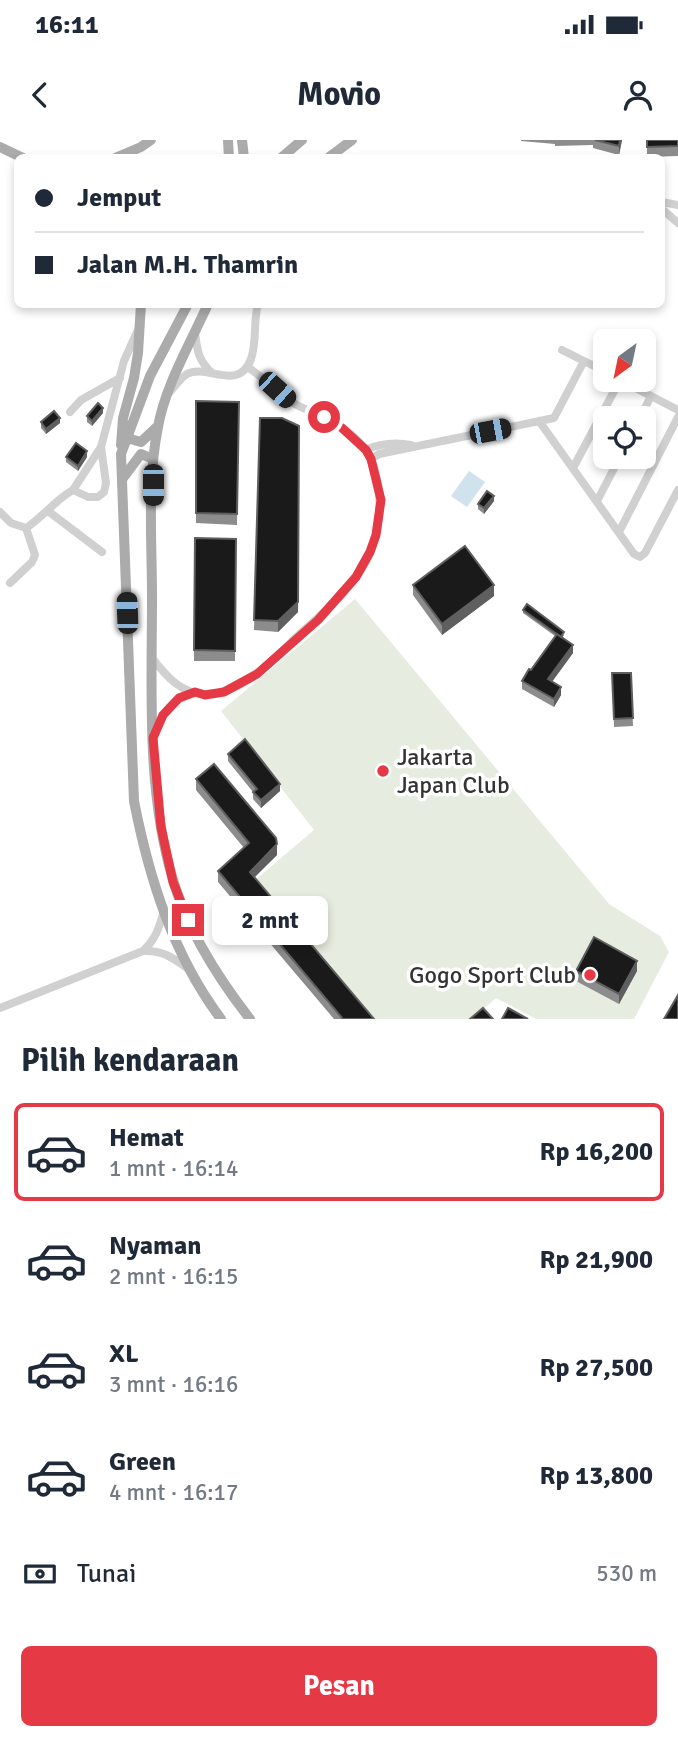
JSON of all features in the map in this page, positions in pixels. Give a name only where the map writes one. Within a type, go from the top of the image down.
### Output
[{"type":"main road","points":[[124,154],[151,140]]},
{"type":"main road","points":[[286,154],[302,140]]},
{"type":"main road","points":[[333,154],[352,140]]},
{"type":"main road","points":[[141,308],[134,377],[123,418],[121,454],[134,801],[144,853],[164,910],[188,969],[220,1019]]},
{"type":"main road","points":[[121,454],[150,376],[186,308]]},
{"type":"main road","points":[[209,308],[195,332],[168,394],[158,426],[153,459],[153,738],[161,827],[173,882],[188,920],[212,965],[250,1019]]},
{"type":"main road","points":[[127,438],[141,442],[158,426]]},
{"type":"main road","points":[[123,478],[141,454],[153,459]]},
{"type":"main road","points":[[156,887],[173,882]]},
{"type":"street","points":[[168,394],[188,374],[199,372],[223,377],[247,367],[252,356],[258,308]]},
{"type":"street","points":[[26,528],[62,496],[73,490],[101,447],[124,360],[140,327]]},
{"type":"street","points":[[195,332],[197,354],[202,364],[214,374]]},
{"type":"street","points":[[562,350],[593,366]]},
{"type":"street","points":[[371,459],[379,454],[418,445],[554,418],[584,361]]},
{"type":"street","points":[[152,658],[169,680],[205,695],[224,692],[257,674],[318,620],[356,577],[372,546],[381,500],[371,459],[366,450],[342,428],[289,400],[264,377],[247,367]]},
{"type":"street","points":[[71,412],[81,400],[120,378]]},
{"type":"street","points":[[573,468],[614,392]]},
{"type":"street","points":[[643,392],[678,410]]},
{"type":"street","points":[[646,406],[651,396]]},
{"type":"street","points":[[619,533],[678,418]]},
{"type":"street","points":[[539,421],[634,554],[640,557],[645,553],[678,490]]},
{"type":"street","points":[[366,450],[376,445],[396,443],[418,445]]},
{"type":"street","points":[[73,490],[98,498],[104,492],[106,483],[101,447]]},
{"type":"street","points":[[597,501],[614,469]]},
{"type":"street","points":[[48,511],[102,552]]},
{"type":"street","points":[[0,512],[11,523],[26,528]]},
{"type":"street","points":[[10,583],[32,562],[35,555],[26,528]]},
{"type":"street","points":[[153,738],[169,706],[179,698],[195,692]]},
{"type":"street","points":[[143,951],[158,933],[164,910]]},
{"type":"street","points":[[0,1008],[143,951],[156,950],[170,955],[188,969]]},
{"type":"shaded area","name":"Jakarta Japan Club","points":[[355,599],[609,904],[660,936],[669,952],[634,1019],[536,1019],[496,998],[472,1019],[369,1019],[254,881],[314,830],[221,711]]},
{"type":"water","points":[[469,471],[485,482],[467,507],[451,496]]},
{"type":"building","points":[[595,140],[620,140],[619,146]]},
{"type":"building","points":[[647,140],[678,140],[678,146],[647,147]]},
{"type":"building","points":[[196,401],[239,402],[237,514],[196,513]]},
{"type":"building","points":[[98,403],[103,408],[92,421],[87,416]]},
{"type":"building","points":[[54,411],[60,418],[46,429],[41,422]]},
{"type":"building","points":[[260,418],[282,418],[299,426],[298,602],[278,621],[254,620]]},
{"type":"building","points":[[76,443],[87,451],[78,466],[66,457]]},
{"type":"building","points":[[487,491],[494,496],[484,508],[478,504]]},
{"type":"building","points":[[195,538],[236,539],[235,651],[194,650]]},
{"type":"building","points":[[465,546],[494,585],[442,624],[413,585]]},
{"type":"building","points":[[527,604],[564,632],[561,637],[523,610]]},
{"type":"building","points":[[557,634],[573,645],[548,679],[561,687],[554,699],[522,681]]},
{"type":"building","points":[[612,673],[631,673],[633,718],[614,719]]},
{"type":"building","points":[[245,739],[280,784],[261,800],[253,792],[257,789],[228,754]]},
{"type":"building","points":[[214,764],[276,838],[277,844],[250,872],[374,1019],[343,1019],[218,871],[249,843],[196,779]]},
{"type":"building","points":[[594,937],[637,961],[619,994],[576,971]]},
{"type":"building","points":[[678,995],[678,1019],[664,1019]]},
{"type":"building","points":[[483,1008],[493,1019],[470,1019]]},
{"type":"building","points":[[508,1008],[528,1019],[502,1019]]},
{"type":"place","name":"Jakarta Japan Club","points":[[383,771]]},
{"type":"place","name":"Gogo Sport Club","points":[[590,975]]},
{"type":"route","points":[[188,920],[173,882],[161,827],[153,738],[163,715],[179,698],[195,692],[205,695],[224,692],[257,674],[318,620],[356,577],[370,552],[376,535],[381,500],[371,459],[366,450],[342,428],[324,417]]}]
